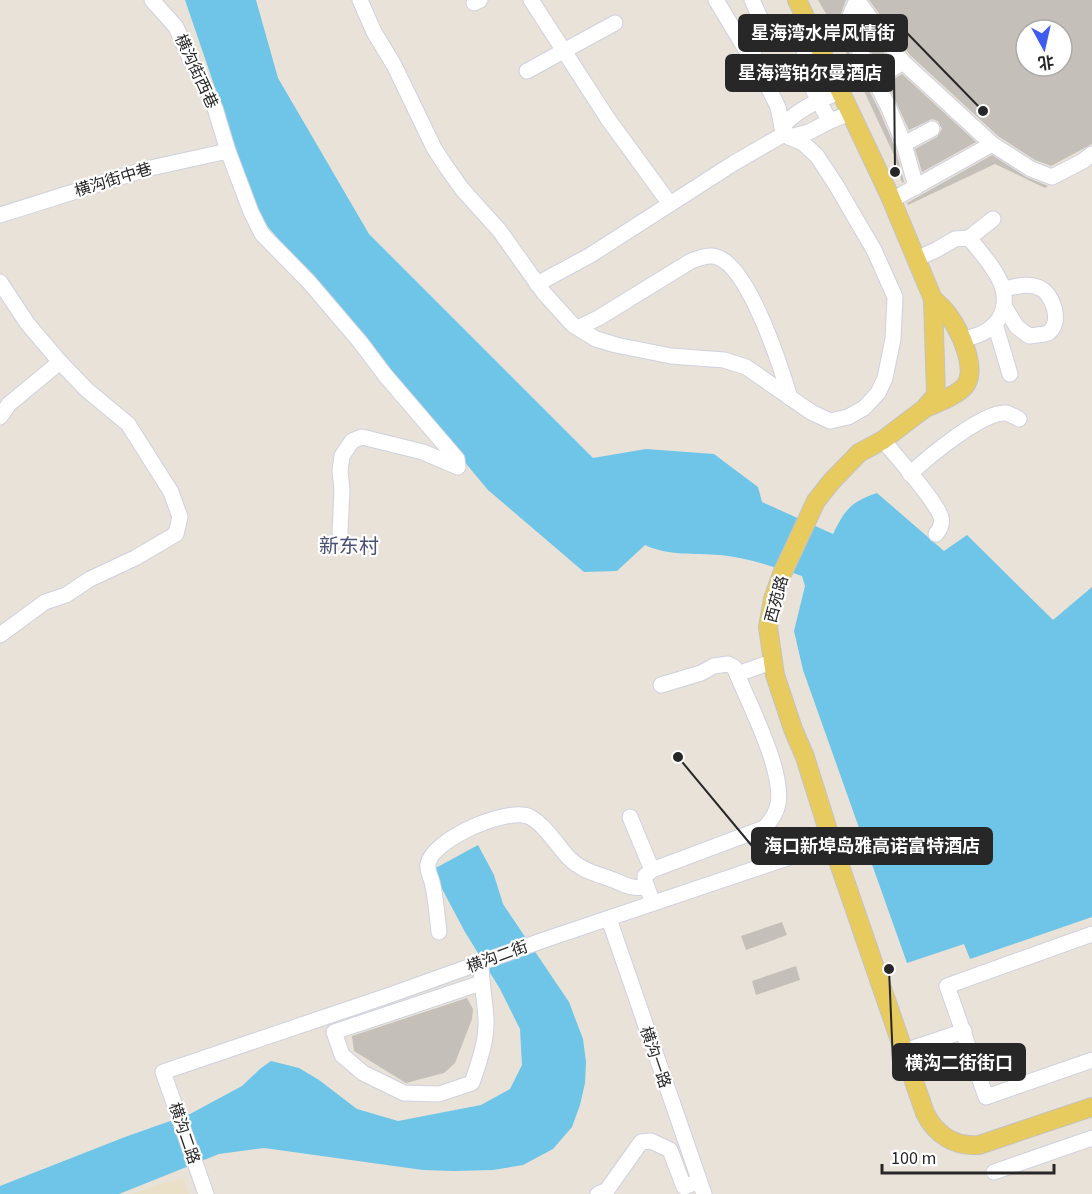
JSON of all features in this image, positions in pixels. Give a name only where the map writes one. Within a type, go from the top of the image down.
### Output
[{"type":"main road","name":"西苑路","points":[[797,0],[892,200],[933,299],[936,395],[924,410],[883,440],[859,453],[816,501],[782,574],[773,599],[768,627],[775,675],[928,1119],[944,1137],[968,1146],[979,1145],[1092,1107]]},
{"type":"main road","points":[[924,410],[965,386],[970,373],[968,356],[949,315],[933,299]]},
{"type":"street","name":"横沟街西巷","points":[[152,0],[177,27],[215,108],[228,151],[251,212],[262,234],[309,282],[457,459],[458,467],[423,452],[362,436],[352,441],[342,456],[340,471],[342,490],[340,532]]},
{"type":"street","points":[[360,0],[434,148],[462,189],[499,230],[556,309],[578,328],[596,339],[644,351],[724,360],[746,367],[811,412],[830,421],[848,417],[864,408],[878,393],[885,378],[893,339],[895,297],[874,250],[817,156],[786,132],[778,106],[716,0]]},
{"type":"street","points":[[531,0],[608,119],[670,204]]},
{"type":"street","points":[[750,58],[759,40],[763,24],[752,0]]},
{"type":"street","points":[[916,186],[904,144],[875,79],[851,34],[849,18],[857,0],[903,62],[992,144],[1031,169],[1052,177],[1083,162],[1092,154]]},
{"type":"street","points":[[527,71],[615,23]]},
{"type":"street","points":[[814,34],[807,46],[804,66],[830,121]]},
{"type":"street","points":[[875,79],[903,62]]},
{"type":"street","points":[[786,132],[796,113],[841,91]]},
{"type":"street","points":[[537,284],[589,256],[786,132],[809,132],[851,113]]},
{"type":"street","points":[[904,144],[932,129]]},
{"type":"street","points":[[892,200],[992,144]]},
{"type":"street","name":"横沟街中巷","points":[[0,216],[146,169],[228,151]]},
{"type":"street","points":[[916,259],[955,239],[969,238],[993,219]]},
{"type":"street","points":[[969,238],[994,272],[1003,289],[1004,306],[1017,327],[1029,336],[1048,333],[1054,325],[1055,310],[1042,288],[1028,285],[1003,289]]},
{"type":"street","points":[[578,328],[691,261],[706,256],[716,256],[724,260],[745,286],[775,346],[790,398]]},
{"type":"street","points":[[0,282],[27,323],[60,362],[87,390],[128,424],[171,492],[180,517],[176,534],[135,558],[90,579],[66,595],[45,602],[0,635]]},
{"type":"street","points":[[961,339],[989,331],[1004,306]]},
{"type":"street","points":[[995,324],[1010,374]]},
{"type":"street","points":[[0,417],[9,404],[60,362]]},
{"type":"street","points":[[910,474],[968,428],[998,414],[1007,413],[1019,419]]},
{"type":"street","points":[[883,440],[941,516],[941,527],[936,534]]},
{"type":"street","points":[[737,674],[772,662]]},
{"type":"street","points":[[653,903],[645,876],[652,870],[764,828],[776,811],[778,786],[772,763],[735,667],[728,664],[714,666],[701,673],[661,685]]},
{"type":"street","points":[[439,932],[428,862],[434,853],[463,832],[499,816],[529,817],[539,824],[569,858],[591,874],[603,876],[632,888],[647,887]]},
{"type":"street","points":[[630,817],[652,870]]},
{"type":"street","name":"横沟二街","points":[[163,1072],[543,940],[832,843]]},
{"type":"street","name":"横沟一路","points":[[609,919],[702,1187]]},
{"type":"street","points":[[1092,934],[947,986],[986,1096],[1092,1060]]},
{"type":"street","points":[[481,962],[481,983],[486,1019],[482,1052],[472,1083],[439,1094],[404,1093],[363,1073],[342,1055],[334,1032],[481,983]]},
{"type":"street","points":[[369,1002],[374,1018]]},
{"type":"street","points":[[904,1051],[964,1031]]},
{"type":"street","name":"横沟二路","points":[[163,1072],[206,1194]]},
{"type":"street","points":[[994,1172],[1092,1138]]},
{"type":"street","points":[[604,1193],[641,1142],[651,1141],[670,1150],[685,1190],[702,1187]]},
{"type":"shaded area","points":[[183,1178],[189,1194],[131,1194],[157,1185]]},
{"type":"water","points":[[185,0],[256,0],[278,78],[369,234],[593,458],[646,449],[714,454],[758,487],[762,502],[833,534],[849,508],[860,500],[877,493],[944,551],[967,535],[1053,620],[1092,587],[1092,917],[970,959],[964,944],[907,963],[803,670],[794,631],[805,586],[802,576],[741,558],[672,552],[645,545],[617,571],[584,572],[488,490],[259,216]]},
{"type":"water","points":[[478,845],[494,875],[503,904],[569,1002],[583,1039],[586,1062],[585,1083],[580,1105],[572,1127],[553,1149],[523,1165],[493,1170],[454,1171],[423,1170],[264,1148],[219,1154],[119,1194],[0,1194],[0,1186],[190,1114],[242,1086],[271,1061],[299,1068],[357,1109],[398,1121],[481,1105],[510,1089],[522,1065],[520,1029],[500,989],[465,932],[432,870]]},
{"type":"building","points":[[818,0],[846,0],[839,19],[841,36],[895,147],[904,182],[902,183],[894,155],[834,27]]},
{"type":"building","points":[[869,0],[1092,0],[1092,144],[1051,166],[1035,160],[998,136],[910,55]]},
{"type":"building","points":[[859,19],[889,59],[878,66],[860,31]]},
{"type":"building","points":[[902,74],[976,142],[922,172],[915,149],[937,137],[942,129],[938,121],[932,119],[909,130],[887,83]]},
{"type":"building","points":[[992,155],[1026,177],[1048,186],[1045,188],[995,164],[908,205],[907,203]]},
{"type":"building","points":[[782,922],[787,935],[746,950],[741,936]]},
{"type":"building","points":[[796,966],[800,980],[756,995],[752,981]]},
{"type":"building","points":[[467,998],[473,1009],[472,1019],[455,1063],[444,1073],[406,1083],[354,1051],[352,1036]]},
{"type":"place","name":"星海湾水岸风情街","points":[[983,111]]},
{"type":"place","name":"星海湾铂尔曼酒店","points":[[895,172]]},
{"type":"place","name":"海口新埠岛雅高诺富特酒店","points":[[678,757]]},
{"type":"place","name":"横沟二街街口","points":[[889,969]]},
{"type":"district","name":"新东村","points":[[349,546]]}]
